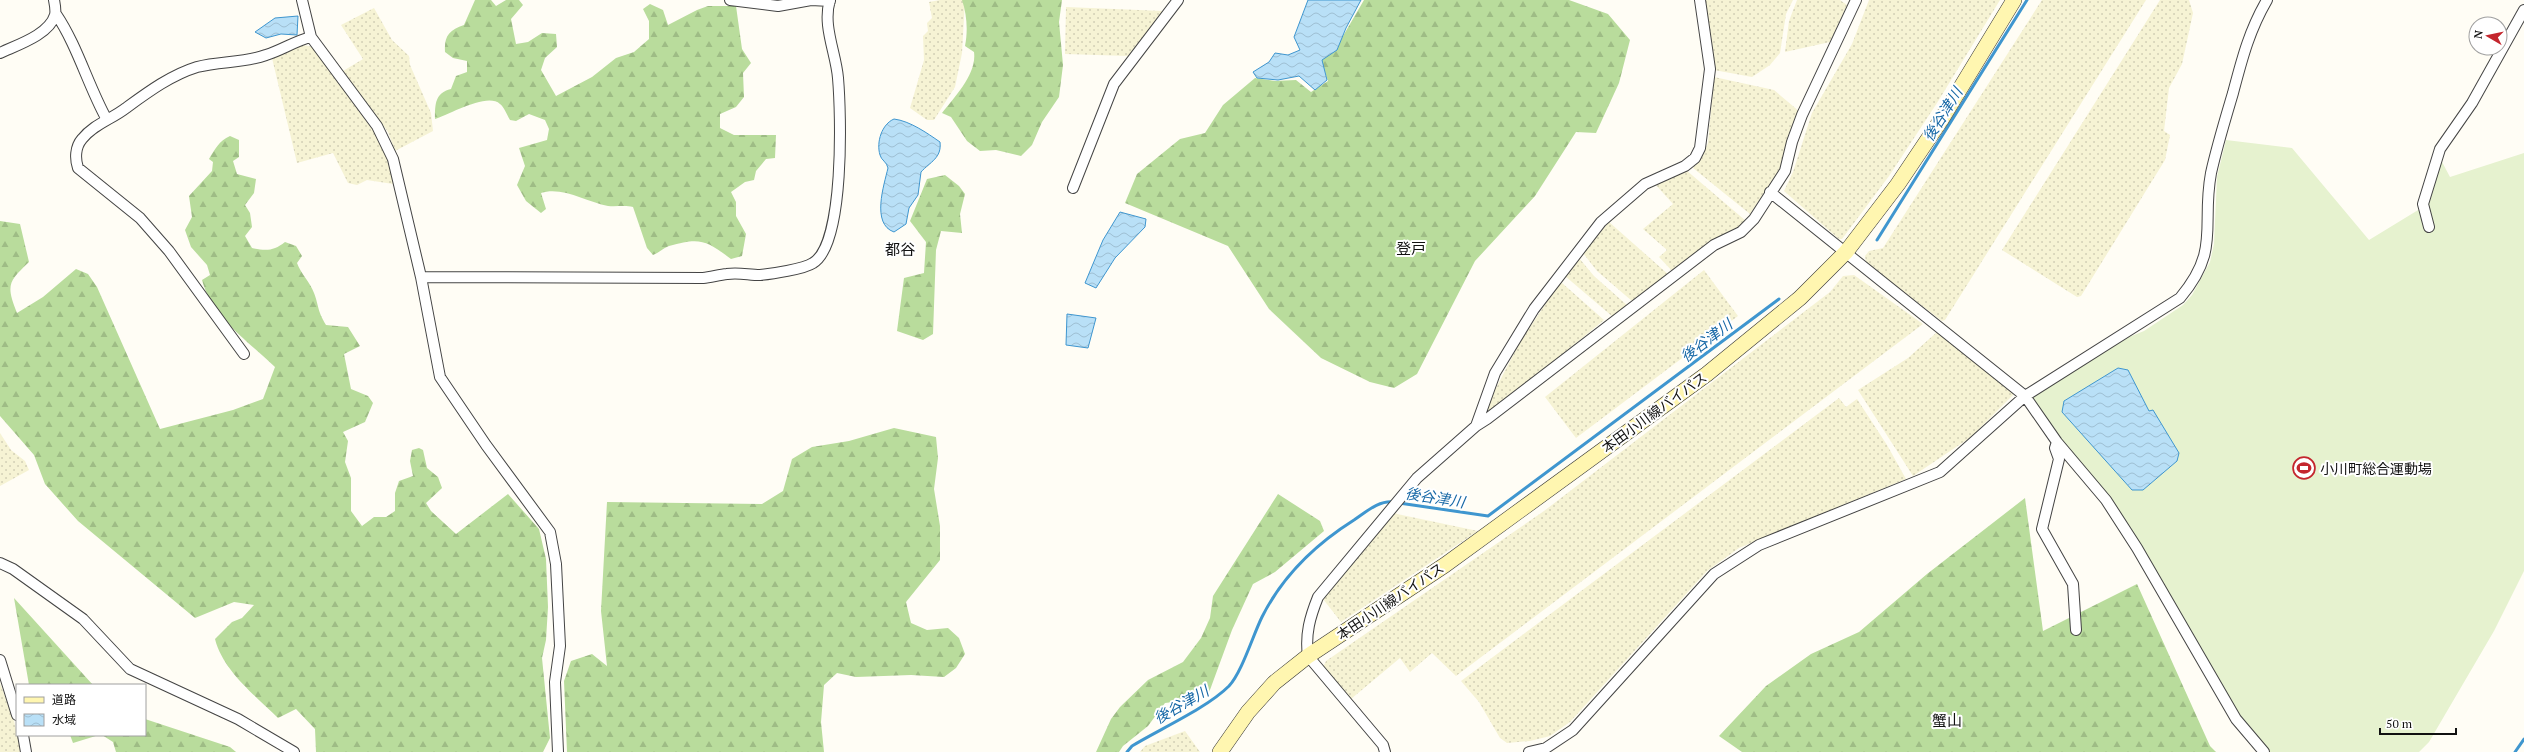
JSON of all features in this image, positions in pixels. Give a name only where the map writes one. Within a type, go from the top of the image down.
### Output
[{"type":"street","points":[[54,0],[56,14],[64,26],[94,95],[106,118]]},
{"type":"street","points":[[302,0],[311,37],[378,126],[393,159],[421,277],[440,377],[486,445],[550,532],[556,564],[560,646],[554,682],[558,752]]},
{"type":"street","points":[[421,277],[703,278],[728,273],[761,275],[814,263],[820,256],[828,238],[835,209],[839,175],[838,77],[828,20],[830,1],[811,0],[778,6],[730,0]]},
{"type":"street","points":[[1073,188],[1114,84],[1178,0]]},
{"type":"street","points":[[1476,426],[1495,373],[1534,310],[1601,222],[1645,184],[1685,166],[1695,158],[1700,148],[1710,68],[1700,0]]},
{"type":"street","points":[[1385,752],[1383,745],[1308,656],[1306,641],[1310,618],[1318,597],[1417,478],[1476,426],[1714,245],[1741,232],[1754,219],[1784,171],[1792,142],[1802,115],[1856,0]]},
{"type":"street","name":"本田小川線バイパス","points":[[1220,752],[1248,712],[1269,689],[1308,656],[1445,565],[1707,374],[1800,298],[1846,252],[1898,184],[1937,126],[2014,0]]},
{"type":"street","points":[[1529,752],[1546,748],[1573,730],[1714,574],[1759,545],[1940,472],[2025,396],[2164,310],[2180,298],[2195,280],[2203,264],[2208,245],[2211,174],[2217,146],[2252,25],[2267,0]]},
{"type":"street","points":[[2429,227],[2423,204],[2440,148],[2472,103],[2524,10]]},
{"type":"street","points":[[0,53],[43,31],[52,23],[56,14]]},
{"type":"street","points":[[244,354],[169,251],[140,218],[78,168],[75,160],[81,140],[106,118],[126,108],[141,95],[163,83],[198,67],[267,55],[295,41],[311,37]]},
{"type":"street","points":[[1770,192],[2025,396],[2057,442],[2106,500],[2137,548],[2236,719],[2264,752]]},
{"type":"street","points":[[2057,442],[2055,448],[2060,459],[2042,529],[2073,584],[2076,630]]},
{"type":"street","points":[[0,563],[13,569],[84,619],[130,669],[238,719],[294,752]]},
{"type":"street","points":[[0,660],[16,712]]},
{"type":"street","points":[[23,736],[26,752]]},
{"type":"shaded area","points":[[940,0],[965,0],[962,53],[955,87],[934,120],[927,120],[910,108],[924,60],[923,36],[928,31],[927,23],[932,18],[929,2]]},
{"type":"shaded area","points":[[1705,0],[1793,0],[1786,14],[1780,53],[1770,65],[1752,77],[1714,70]]},
{"type":"shaded area","points":[[1797,0],[1840,0],[1847,5],[1830,42],[1785,52],[1789,21]]},
{"type":"shaded area","points":[[1869,0],[2000,0],[1937,103],[1889,176],[1842,239],[1839,239],[1784,191],[1793,172],[1812,113],[1852,44]]},
{"type":"shaded area","points":[[2042,0],[2146,0],[1945,320],[1942,321],[1866,263],[1865,256],[1869,251],[1883,248]]},
{"type":"shaded area","points":[[2160,0],[2189,0],[2193,13],[2182,64],[2169,88],[2164,131],[2170,135],[2165,160],[2081,296],[2077,297],[2002,250]]},
{"type":"shaded area","points":[[1066,7],[1163,11],[1128,56],[1065,54]]},
{"type":"shaded area","points":[[374,8],[392,40],[409,56],[410,65],[431,113],[433,131],[395,151],[388,132],[343,71],[363,59],[341,25]]},
{"type":"shaded area","points":[[303,45],[313,47],[375,133],[388,158],[393,184],[367,180],[357,185],[348,183],[333,153],[297,163],[272,58]]},
{"type":"shaded area","points":[[1714,77],[1774,90],[1800,112],[1791,131],[1781,167],[1750,214],[1693,168],[1702,157],[1708,143]]},
{"type":"shaded area","points":[[1686,170],[1746,221],[1739,227],[1714,240],[1673,272],[1659,257],[1667,250],[1643,229],[1673,204],[1655,184]]},
{"type":"shaded area","points":[[1609,222],[1669,275],[1632,301],[1597,271],[1583,253]]},
{"type":"shaded area","points":[[1579,258],[1594,276],[1628,306],[1613,317],[1565,276]]},
{"type":"shaded area","points":[[1704,270],[1738,316],[1576,438],[1545,397]]},
{"type":"shaded area","points":[[1854,275],[1923,324],[1456,676],[1432,653],[1410,672],[1400,658],[1351,699],[1323,667],[1326,661],[1544,511],[1830,292],[1843,276]]},
{"type":"shaded area","points":[[1562,283],[1604,320],[1508,399],[1486,413],[1495,390],[1520,342],[1559,284]]},
{"type":"shaded area","points":[[1937,332],[2014,394],[1971,437],[1913,476],[1858,390],[1908,358]]},
{"type":"shaded area","points":[[1839,398],[1846,407],[1857,399],[1887,445],[1906,479],[1739,548],[1707,571],[1570,722],[1550,736],[1530,741],[1507,743],[1500,738],[1479,702],[1461,681]]},
{"type":"shaded area","points":[[0,433],[11,450],[25,461],[29,470],[0,486]]},
{"type":"shaded area","points":[[1393,511],[1397,514],[1478,531],[1341,622],[1323,599]]},
{"type":"shaded area","points":[[0,683],[14,721],[16,736],[17,736],[21,752],[0,752]]},
{"type":"shaded area","points":[[1185,731],[1200,752],[1140,752],[1145,746]]},
{"type":"green space","points":[[475,0],[491,0],[496,6],[506,0],[519,0],[523,5],[511,19],[516,44],[528,42],[542,33],[556,34],[557,47],[545,58],[541,70],[556,96],[592,77],[616,58],[634,52],[649,39],[649,21],[643,9],[650,4],[663,10],[668,25],[708,6],[736,6],[742,49],[751,63],[743,73],[744,97],[736,107],[720,114],[720,128],[734,135],[776,135],[775,158],[766,159],[756,171],[754,180],[745,182],[731,192],[736,202],[736,216],[746,234],[742,256],[731,259],[709,244],[696,241],[669,246],[653,255],[647,248],[633,207],[608,206],[574,195],[549,191],[541,193],[546,209],[541,213],[526,201],[517,185],[525,166],[519,148],[547,140],[549,129],[545,120],[529,114],[516,121],[510,120],[500,104],[494,101],[477,102],[435,119],[435,109],[439,96],[451,89],[456,76],[467,72],[467,61],[453,58],[445,52],[445,42],[448,34],[464,25]]},
{"type":"green space","points":[[962,0],[1062,0],[1059,22],[1063,65],[1059,97],[1042,122],[1032,145],[1021,156],[996,150],[980,151],[967,141],[951,117],[942,113],[959,92],[969,76],[974,60],[974,52],[965,46],[966,23]]},
{"type":"green space","points":[[1364,0],[1569,0],[1608,14],[1630,40],[1619,83],[1596,133],[1576,132],[1535,196],[1475,261],[1417,374],[1394,388],[1370,382],[1321,358],[1269,309],[1228,246],[1125,203],[1137,174],[1180,139],[1205,133],[1223,105],[1255,78],[1275,81],[1296,80],[1311,92],[1328,81],[1321,60],[1336,48]]},
{"type":"green space","points":[[230,136],[239,140],[239,157],[233,161],[237,174],[256,179],[254,193],[245,205],[250,213],[252,227],[245,236],[252,248],[270,250],[285,242],[296,246],[302,256],[297,263],[316,297],[320,312],[326,325],[348,327],[360,346],[344,354],[351,389],[368,396],[373,403],[365,422],[343,432],[348,441],[345,462],[351,478],[351,511],[362,526],[374,517],[386,517],[395,511],[395,493],[399,481],[413,476],[410,461],[412,450],[419,448],[423,450],[427,468],[438,477],[442,488],[426,503],[431,511],[456,534],[508,494],[539,529],[546,559],[548,607],[546,640],[542,658],[550,738],[543,752],[316,752],[315,729],[296,709],[278,718],[241,682],[225,662],[219,651],[215,639],[232,622],[242,618],[254,605],[234,602],[195,618],[78,521],[45,484],[34,455],[0,416],[0,221],[20,224],[29,262],[17,274],[11,284],[11,296],[17,313],[43,297],[76,269],[88,274],[97,287],[160,429],[233,410],[263,399],[275,367],[232,328],[214,306],[202,280],[210,275],[207,265],[191,247],[185,230],[192,217],[189,196],[212,171],[213,162],[209,159],[215,149],[223,140]]},
{"type":"green space","name":"小川町総合運動場","points":[[2226,140],[2292,148],[2369,240],[2428,204],[2441,160],[2450,177],[2524,153],[2524,571],[2494,631],[2429,742],[2419,752],[2269,752],[2243,721],[2213,677],[2174,606],[2032,397],[2124,339],[2144,331],[2183,305],[2192,295],[2210,262],[2214,244],[2217,177]]},
{"type":"green space","points":[[945,175],[959,186],[965,194],[960,214],[962,233],[941,231],[936,250],[933,334],[923,340],[897,331],[904,278],[924,273],[926,242],[910,221],[927,179]]},
{"type":"green space","points":[[894,428],[936,437],[938,458],[934,489],[940,526],[940,560],[906,602],[911,623],[927,630],[948,628],[959,638],[965,654],[956,668],[944,677],[911,675],[856,677],[837,673],[824,685],[821,722],[824,752],[567,752],[564,681],[571,661],[592,654],[607,666],[601,611],[607,502],[762,504],[783,491],[792,459],[812,447],[849,441]]},
{"type":"green space","points":[[1278,494],[1320,521],[1324,531],[1275,572],[1253,584],[1232,630],[1207,698],[1165,703],[1148,726],[1123,746],[1119,752],[1096,752],[1111,719],[1120,707],[1148,680],[1183,662],[1201,638],[1210,618],[1213,596]]},
{"type":"green space","points":[[2025,498],[2043,631],[2137,584],[2210,746],[2216,752],[1742,752],[1719,736],[1766,686],[1811,654],[1859,632],[1927,574]]},
{"type":"green space","points":[[14,598],[92,684],[29,684]]},
{"type":"green space","points":[[146,719],[230,747],[236,752],[116,752],[113,742],[104,736],[146,736]]},
{"type":"green space","points":[[70,736],[96,736],[73,743]]},
{"type":"water","points":[[1308,0],[1361,0],[1346,28],[1337,50],[1322,60],[1327,80],[1315,90],[1299,76],[1278,80],[1257,78],[1253,72],[1269,62],[1275,53],[1288,55],[1300,50],[1294,37]]},
{"type":"water","points":[[298,16],[297,35],[281,34],[266,38],[255,32],[275,18]]},
{"type":"water","points":[[894,119],[906,122],[924,131],[940,142],[940,147],[935,159],[921,172],[918,195],[909,208],[906,224],[894,232],[887,228],[881,213],[882,194],[888,168],[881,157],[879,145],[883,129],[890,121]]},
{"type":"water","points":[[1120,212],[1146,219],[1145,227],[1115,258],[1096,288],[1085,283],[1103,240]]},
{"type":"water","points":[[1067,314],[1096,318],[1088,348],[1066,345]]},
{"type":"water","points":[[2118,368],[2128,370],[2149,411],[2153,410],[2179,453],[2177,461],[2143,490],[2132,490],[2062,412],[2064,401]]},
{"type":"waterway","name":"後谷津川","points":[[1877,240],[2027,0]]},
{"type":"waterway","name":"後谷津川","points":[[1399,503],[1488,516],[1779,299]]},
{"type":"waterway","name":"後谷津川","points":[[1127,752],[1132,746],[1183,718],[1220,694],[1229,686],[1243,663],[1262,617],[1270,602],[1279,588],[1301,562],[1340,529],[1373,507],[1383,503],[1394,502]]},
{"type":"waterway","points":[[2515,752],[2524,739]]},
{"type":"place","name":"小川町総合運動場","points":[[2304,468]]},
{"type":"district","name":"登戸","points":[[1411,248]]},
{"type":"district","name":"都谷","points":[[900,249]]},
{"type":"district","name":"蟹山","points":[[1947,720]]}]
